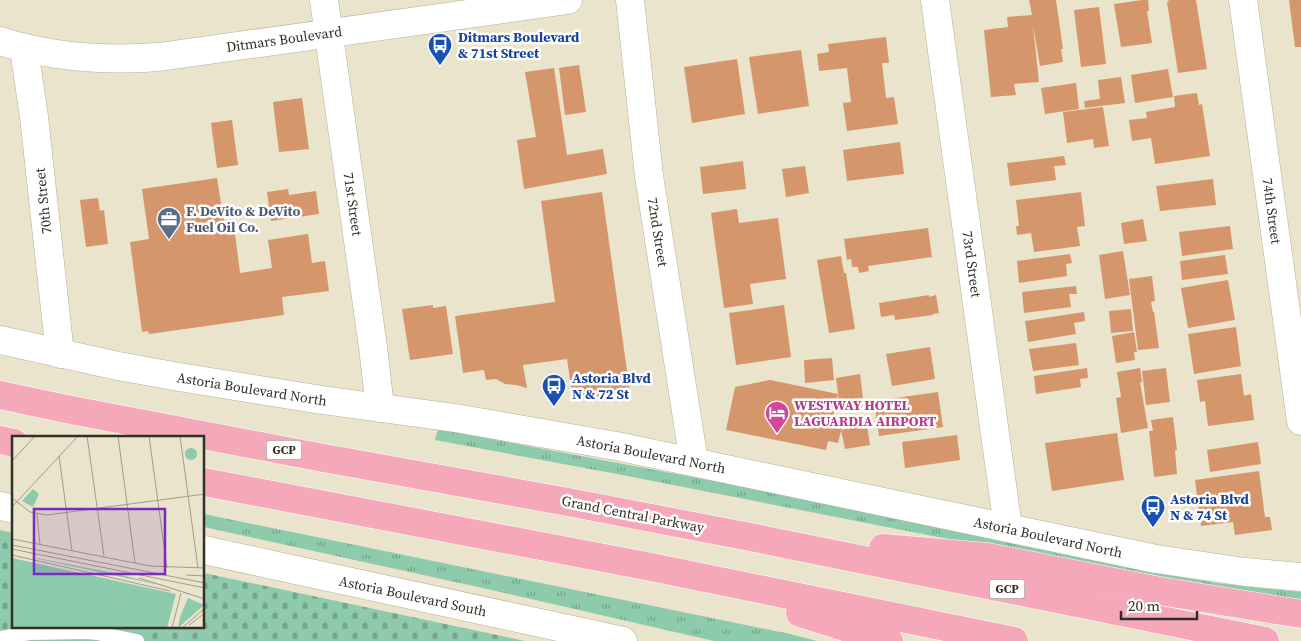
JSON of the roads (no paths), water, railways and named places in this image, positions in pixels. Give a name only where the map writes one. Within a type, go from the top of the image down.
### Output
[{"type":"highway","name":"Grand Central Parkway","points":[[0,395],[318,457],[750,536],[1265,641]]},
{"type":"highway","points":[[205,482],[651,567],[1014,641]]},
{"type":"highway","points":[[750,536],[988,557],[1160,591],[1301,614]]},
{"type":"highway","points":[[651,567],[889,641]]},
{"type":"street","name":"71st Street","points":[[324,0],[380,408]]},
{"type":"street","name":"Ditmars Boulevard","points":[[12,45],[62,54],[129,59],[159,57],[568,0]]},
{"type":"street","name":"72nd Street","points":[[630,0],[649,176],[694,462]]},
{"type":"street","name":"73rd Street","points":[[935,0],[1008,528]]},
{"type":"street","name":"74th Street","points":[[1243,0],[1301,421]]},
{"type":"street","name":"70th Street","points":[[12,45],[35,127],[60,354]]},
{"type":"street","name":"Astoria Boulevard North","points":[[0,340],[118,366],[179,377],[464,420],[616,446],[1156,560],[1245,572],[1301,577]]},
{"type":"street","name":"Astoria Boulevard South","points":[[205,550],[623,641]]},
{"type":"lane","points":[[0,638],[30,634],[87,632],[137,641]]},
{"type":"place","name":"Ditmars Boulevard & 71st Street","points":[[440,66]]},
{"type":"place","name":"F. DeVito & DeVito Fuel Oil Co.","points":[[169,240]]},
{"type":"place","name":"Astoria Blvd N & 72 St","points":[[554,407]]},
{"type":"place","name":"WESTWAY HOTEL LAGUARDIA AIRPORT","points":[[777,434]]},
{"type":"place","name":"Astoria Blvd N & 74 St","points":[[1153,528]]}]
